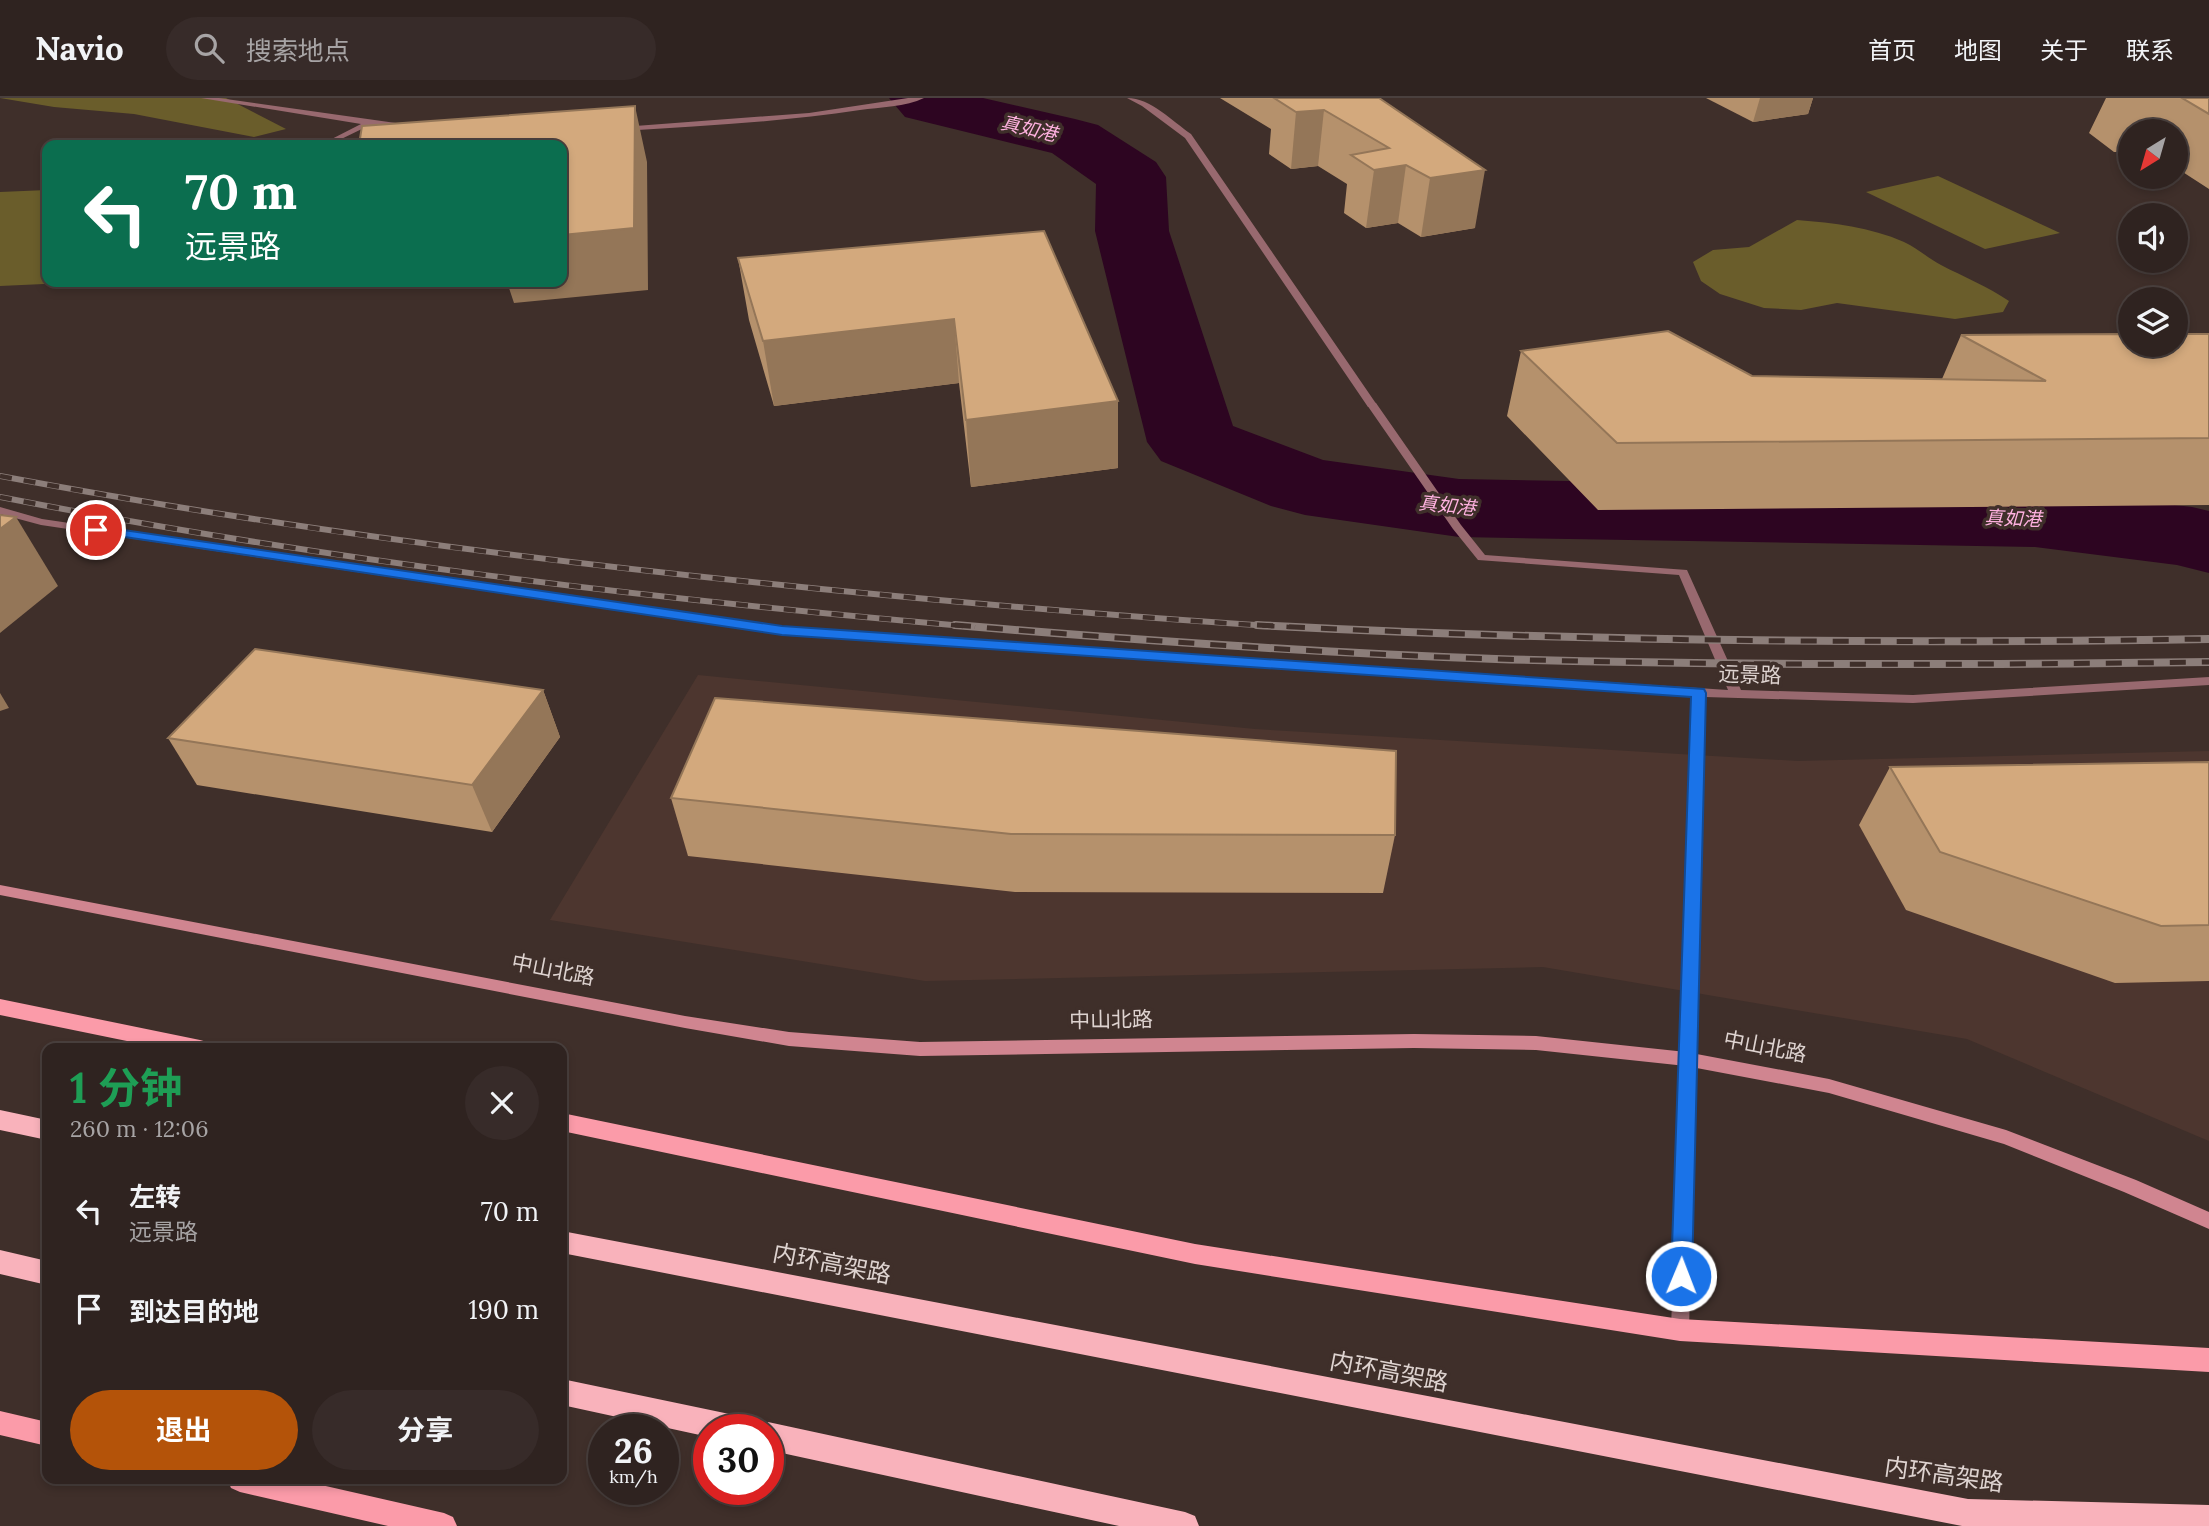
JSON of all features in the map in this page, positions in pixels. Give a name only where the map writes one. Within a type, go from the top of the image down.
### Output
[{"type":"highway","points":[[0,1120],[42,1129]]},
{"type":"highway","name":"内环高架路","points":[[567,1243],[1968,1513],[2209,1519]]},
{"type":"highway","points":[[0,1262],[42,1272]]},
{"type":"highway","points":[[567,1393],[693,1420]]},
{"type":"highway","points":[[784,1439],[1185,1526]]},
{"type":"main road","name":"中山北路","points":[[0,890],[685,1022],[789,1039],[920,1049],[1414,1041],[1536,1043],[1686,1059],[1829,1086],[2006,1137],[2130,1186],[2209,1221]]},
{"type":"main road","points":[[0,1007],[176,1043]]},
{"type":"main road","points":[[567,1123],[1195,1254],[1680,1330],[2209,1360]]},
{"type":"main road","points":[[0,1423],[42,1433]]},
{"type":"main road","points":[[262,1484],[444,1526]]},
{"type":"street","points":[[205,98],[369,123],[410,125]]},
{"type":"street","points":[[609,130],[761,121],[861,110],[920,98]]},
{"type":"street","points":[[1131,98],[1145,104],[1188,136],[1372,405],[1457,527],[1482,558],[1684,572],[1736,694]]},
{"type":"street","points":[[334,140],[369,123]]},
{"type":"street","name":"远景路","points":[[0,510],[41,522],[782,631],[1699,693],[1913,699],[2209,681]]},
{"type":"street","points":[[1680,1330],[1699,693]]},
{"type":"shaded area","points":[[0,98],[226,98],[286,129],[254,137],[134,114],[54,107]]},
{"type":"shaded area","points":[[1938,176],[2060,233],[1985,249],[1866,192]]},
{"type":"shaded area","points":[[42,190],[42,284],[0,286],[0,192]]},
{"type":"shaded area","points":[[1797,220],[1852,226],[1891,237],[1909,244],[1941,265],[2009,301],[2003,312],[1955,319],[1837,303],[1801,310],[1764,308],[1720,294],[1701,281],[1693,262],[1713,250],[1749,247]]},
{"type":"shaded area","points":[[698,675],[1255,729],[1798,761],[2209,751],[2209,1141],[1967,1039],[1543,967],[925,981],[550,920]]},
{"type":"building","points":[[1274,98],[1379,98],[1485,170],[1430,178],[1406,165],[1374,170],[1351,155],[1389,148],[1324,110],[1296,112]]},
{"type":"building","points":[[2182,98],[2209,98],[2209,114]]},
{"type":"building","points":[[635,106],[634,228],[567,235],[567,140],[360,140],[362,126]]},
{"type":"building","points":[[1044,231],[1118,401],[966,420],[954,319],[763,341],[738,258]]},
{"type":"building","points":[[1668,331],[1752,376],[2046,381],[1961,335],[2118,334],[2118,357],[2188,357],[2188,334],[2209,334],[2209,438],[1617,443],[1521,351]]},
{"type":"building","points":[[0,515],[16,517],[0,529]]},
{"type":"building","points":[[255,649],[543,690],[472,785],[168,738]]},
{"type":"building","points":[[715,698],[1396,751],[1395,835],[1011,834],[671,798]]},
{"type":"building","points":[[2209,762],[2209,925],[2161,926],[1940,852],[1890,767]]},
{"type":"waterway","name":"真如港","points":[[920,98],[927,104],[1075,139],[1131,177],[1132,231],[1193,442],[1305,486],[1459,508],[2035,518],[2192,537],[2209,543]]},
{"type":"railway","points":[[0,476],[307,527],[615,567],[996,605],[1267,626]]},
{"type":"railway","points":[[0,497],[242,540],[486,575],[730,604],[975,627]]},
{"type":"railway","points":[[955,625],[1225,645],[1496,659],[1852,664],[2209,662]]},
{"type":"railway","points":[[1257,625],[1267,626]]},
{"type":"railway","points":[[1267,626],[1495,635],[1733,640],[2209,639]]},
{"type":"railway","points":[[1267,626],[1289,627]]},
{"type":"route","points":[[96,530],[782,631],[1699,693],[1681,1276]]}]
